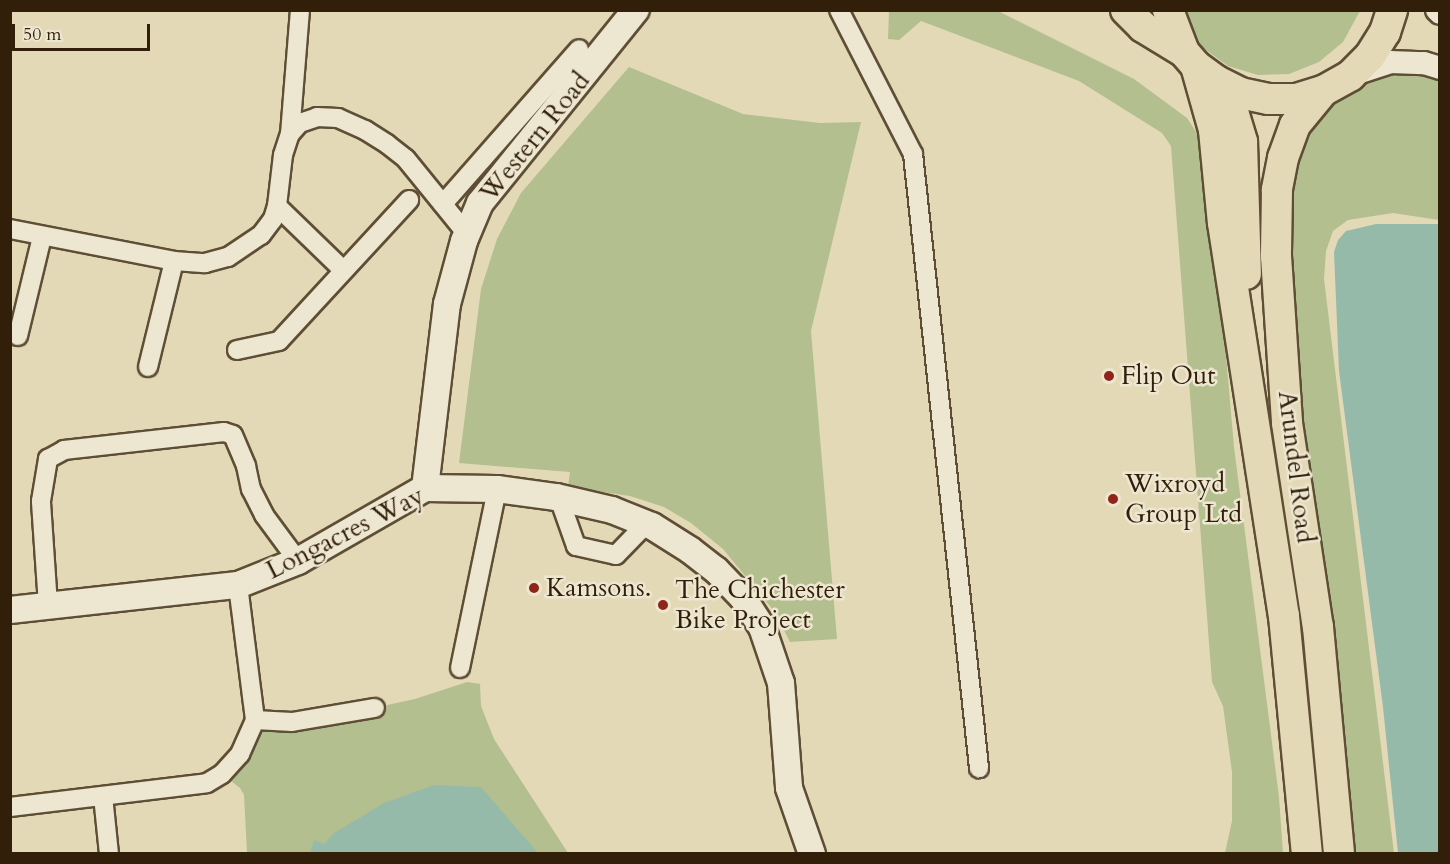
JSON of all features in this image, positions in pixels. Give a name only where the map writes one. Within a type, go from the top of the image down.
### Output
[{"type":"highway","points":[[1126,10],[1143,27],[1240,93],[1268,99],[1296,99],[1323,91],[1350,76],[1370,56],[1385,32],[1392,10]]},
{"type":"highway","name":"Arundel Road","points":[[1168,10],[1199,66],[1234,115],[1242,142],[1246,219],[1245,364],[1284,616],[1307,854]]},
{"type":"highway","name":"Arundel Road","points":[[1323,91],[1295,125],[1283,158],[1277,190],[1276,256],[1287,423],[1318,627],[1339,854]]},
{"type":"main road","name":"Western Road","points":[[425,488],[447,304],[467,234],[480,203],[504,170],[560,107],[636,10]]},
{"type":"main road","name":"Longacres Way","points":[[10,610],[238,585],[298,561],[425,488],[497,489],[559,498],[612,510],[672,536],[716,570],[742,598],[762,627],[781,683],[789,788],[812,854]]},
{"type":"street","points":[[10,229],[174,261],[205,263],[228,257],[245,248],[261,235],[273,219],[278,206],[283,155],[290,134],[300,10]]},
{"type":"street","points":[[839,10],[913,154],[979,768]]},
{"type":"street","points":[[443,204],[579,49]]},
{"type":"street","points":[[1350,76],[1390,62],[1425,63],[1440,68]]},
{"type":"street","points":[[290,134],[300,123],[317,117],[338,118],[365,130],[406,159],[467,234]]},
{"type":"street","points":[[237,350],[279,341],[410,200]]},
{"type":"street","points":[[278,206],[343,270]]},
{"type":"street","points":[[18,336],[42,237]]},
{"type":"street","points":[[148,367],[174,261]]},
{"type":"street","points":[[48,605],[41,501],[48,459],[64,450],[201,434],[224,432],[233,435],[246,466],[251,489],[264,515],[298,561]]},
{"type":"street","points":[[460,668],[497,489]]},
{"type":"street","points":[[559,498],[576,546],[616,555],[646,524]]},
{"type":"street","points":[[10,807],[207,783],[222,774],[240,754],[255,720],[238,585]]},
{"type":"street","points":[[255,720],[292,722],[375,708]]},
{"type":"street","points":[[103,796],[110,854]]},
{"type":"green space","points":[[889,11],[998,11],[1134,79],[1187,118],[1208,150],[1234,447],[1279,797],[1283,853],[1225,853],[1232,821],[1232,772],[1223,706],[1212,682],[1171,146],[1162,133],[1079,81],[921,21],[899,40],[888,39]]},
{"type":"green space","points":[[1181,11],[1360,11],[1343,42],[1319,62],[1289,74],[1258,75],[1228,66],[1202,47],[1184,21]]},
{"type":"green space","points":[[629,67],[743,114],[820,123],[861,122],[811,331],[837,639],[790,642],[774,611],[723,549],[691,523],[664,507],[630,496],[568,487],[570,472],[459,463],[481,289],[497,239],[521,193]]},
{"type":"green space","points":[[1439,68],[1439,220],[1393,213],[1348,220],[1333,231],[1326,251],[1324,279],[1394,853],[1356,853],[1305,442],[1289,272],[1292,192],[1306,132],[1350,76]]},
{"type":"green space","points":[[467,682],[480,684],[481,706],[494,739],[568,853],[247,853],[244,795],[240,788],[222,774],[255,720],[341,715],[415,699]]},
{"type":"shaded area","points":[[1376,224],[1439,224],[1439,853],[1398,853],[1383,707],[1339,371],[1334,252],[1338,240],[1346,231]]},
{"type":"shaded area","points":[[434,785],[481,787],[538,853],[310,853],[314,840],[324,844],[334,833],[384,803]]},
{"type":"place","name":"Flip Out","points":[[1109,376]]},
{"type":"place","name":"Wixroyd Group Ltd","points":[[1113,499]]},
{"type":"place","name":"Kamsons.","points":[[534,588]]},
{"type":"place","name":"The Chichester Bike Project","points":[[663,605]]}]
